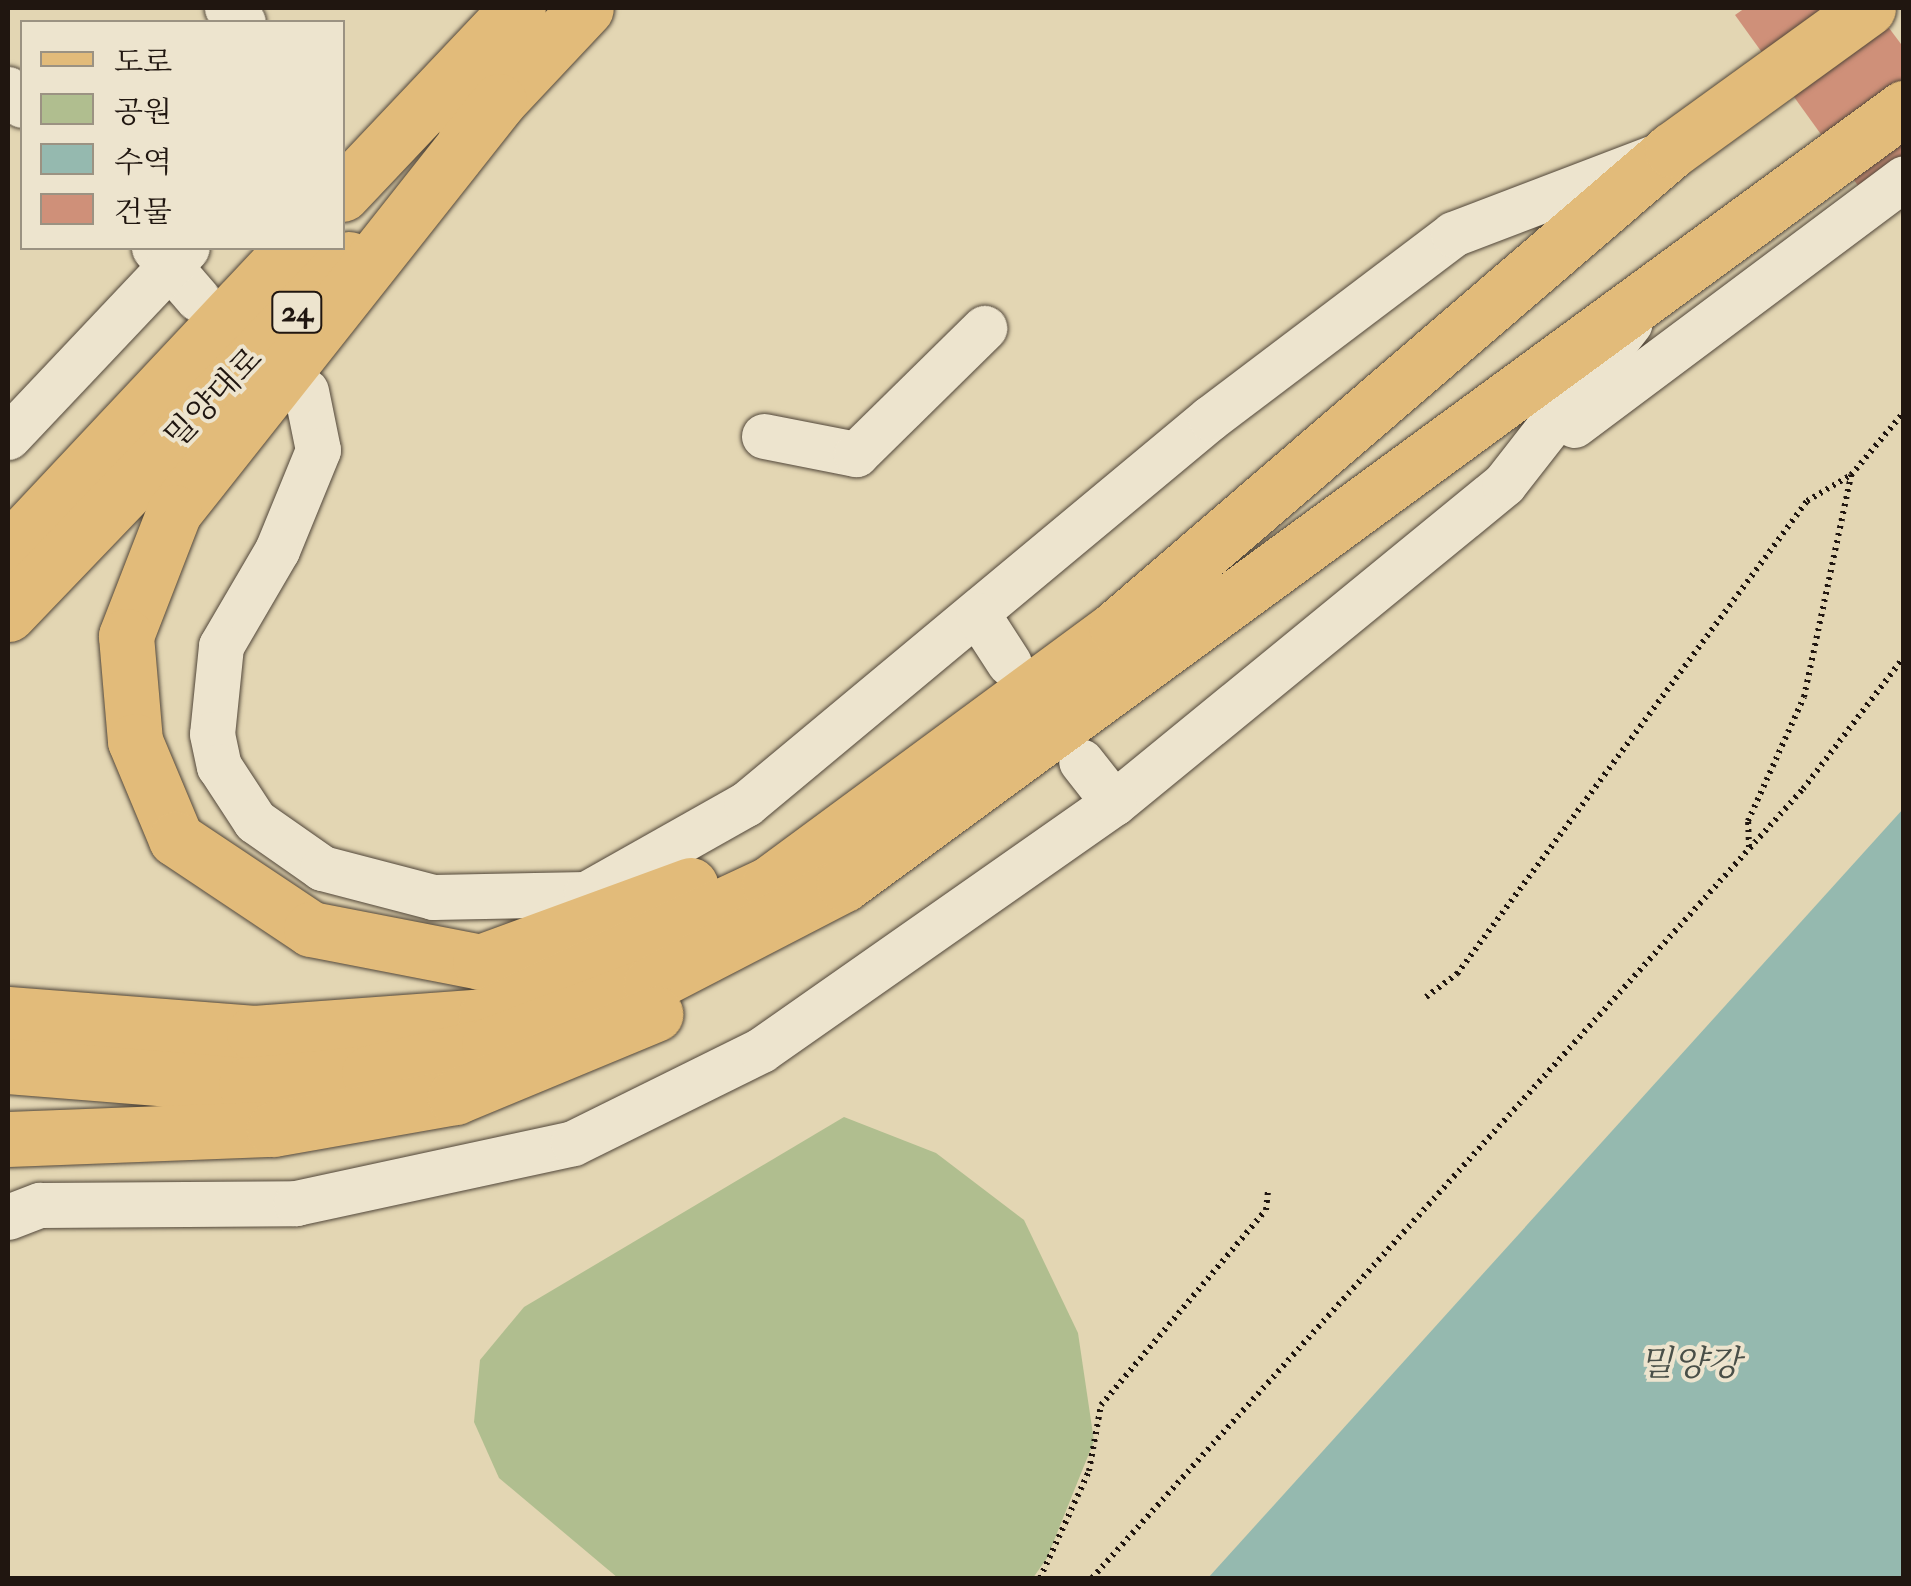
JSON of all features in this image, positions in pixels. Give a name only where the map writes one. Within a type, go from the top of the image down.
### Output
[{"type":"main road","points":[[345,191],[518,8]]},
{"type":"main road","name":"밀양대로","points":[[8,614],[586,8]]},
{"type":"main road","points":[[8,1014],[254,1033],[486,1016],[768,884],[1117,627],[1672,150],[1868,8]]},
{"type":"main road","points":[[499,102],[174,512],[126,636],[136,741],[176,839],[311,929],[480,962],[848,827]]},
{"type":"main road","points":[[8,1139],[274,1129],[455,1097],[584,1051],[705,988],[1904,108]]},
{"type":"main road","name":"밀양대로","points":[[8,551],[290,250]]},
{"type":"main road","points":[[8,1066],[246,1086],[369,1073],[489,1045],[652,984],[844,884]]},
{"type":"street","points":[[306,390],[318,450],[277,550],[221,646],[212,734],[219,766],[255,822],[322,868],[433,898],[586,894],[746,804],[978,615],[1210,418],[1453,234],[1672,150]]},
{"type":"street","points":[[8,1217],[40,1206],[296,1203],[573,1143],[761,1050],[1114,803],[1504,484],[1904,178]]},
{"type":"street","points":[[8,437],[177,265]]},
{"type":"street","points":[[1504,484],[1650,297]]},
{"type":"street","points":[[764,436],[856,454],[984,328]]},
{"type":"street","points":[[978,615],[1009,662]]},
{"type":"street","points":[[1081,761],[1114,803]]},
{"type":"path","points":[[1426,997],[1457,974],[1807,501],[1851,476],[1904,412]]},
{"type":"path","points":[[1749,849],[1748,821],[1804,696],[1851,476]]},
{"type":"path","points":[[1092,1578],[1749,849],[1904,657]]},
{"type":"path","points":[[1040,1578],[1089,1471],[1101,1405],[1266,1210],[1268,1190]]},
{"type":"green space","points":[[844,1117],[936,1153],[1024,1220],[1078,1333],[1094,1441],[1047,1558],[1033,1578],[618,1578],[499,1478],[474,1422],[480,1360],[524,1307]]},
{"type":"water","name":"밀양강","points":[[1903,809],[1903,1578],[1208,1578]]},
{"type":"building","points":[[1745,8],[1874,8],[1904,48],[1904,155],[1859,187],[1735,15]]}]
